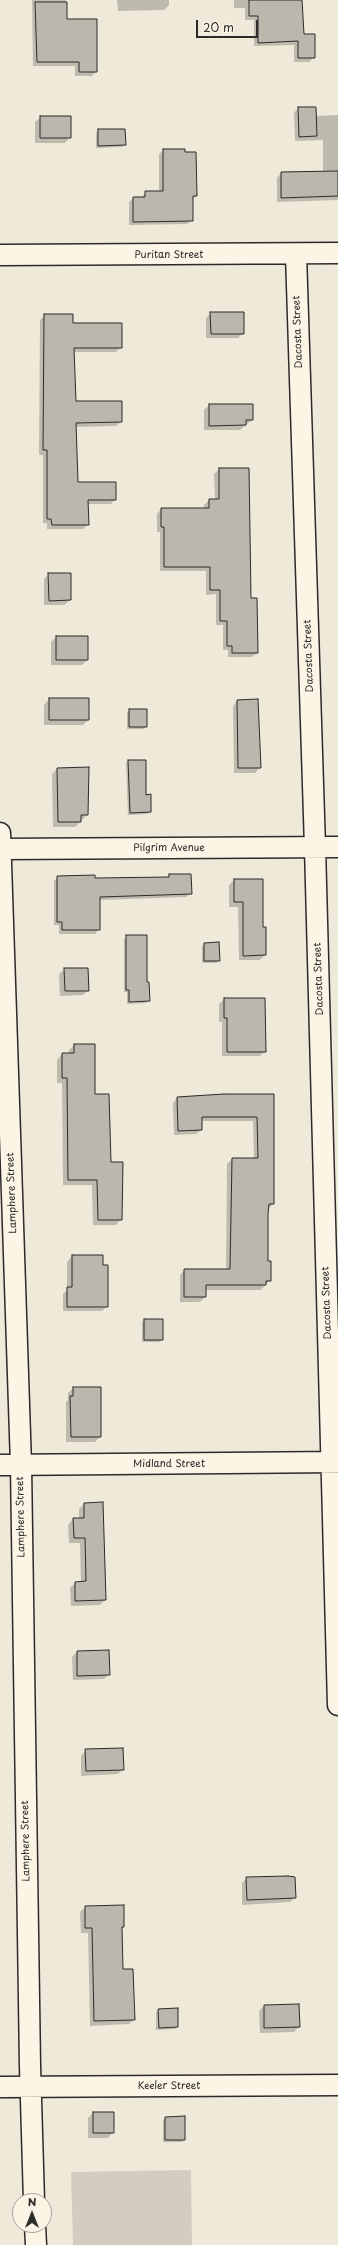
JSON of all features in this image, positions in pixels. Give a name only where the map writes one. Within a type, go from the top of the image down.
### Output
[{"type":"street","name":"Puritan Street","points":[[0,255],[338,253]]},
{"type":"street","name":"Dacosta Street","points":[[296,254],[335,1462],[338,1705]]},
{"type":"street","name":"Lamphere Street","points":[[0,834],[21,1465],[30,2086],[34,2193]]},
{"type":"street","name":"Pilgrim Avenue","points":[[0,849],[338,847]]},
{"type":"street","name":"Midland Street","points":[[0,1465],[335,1462]]},
{"type":"street","name":"Keeler Street","points":[[0,2087],[338,2085]]},
{"type":"street","points":[[35,2233],[36,2245]]},
{"type":"shaded area","points":[[191,2170],[192,2245],[73,2245],[71,2172]]},
{"type":"building","points":[[249,0],[302,0],[304,34],[315,34],[315,58],[298,58],[298,41],[258,43],[258,16],[249,16]]},
{"type":"building","points":[[35,2],[67,2],[67,19],[97,19],[97,72],[79,72],[79,62],[37,62]]},
{"type":"building","points":[[298,107],[316,107],[317,136],[299,137]]},
{"type":"building","points":[[40,116],[71,116],[71,138],[40,138]]},
{"type":"building","points":[[98,129],[125,129],[126,145],[98,146]]},
{"type":"building","points":[[163,149],[185,149],[185,152],[196,152],[197,196],[193,196],[193,221],[133,222],[133,197],[145,197],[145,191],[163,191]]},
{"type":"building","points":[[338,171],[338,196],[281,198],[281,172]]},
{"type":"building","points":[[210,312],[244,312],[244,334],[211,334]]},
{"type":"building","points":[[44,314],[73,314],[73,323],[122,323],[122,348],[74,348],[76,401],[122,401],[122,422],[76,423],[78,482],[116,482],[116,500],[88,500],[89,525],[52,525],[51,519],[47,519],[47,450],[43,450]]},
{"type":"building","points":[[209,404],[253,404],[253,420],[246,420],[246,425],[209,426]]},
{"type":"building","points":[[219,468],[249,468],[251,598],[257,598],[258,653],[232,653],[232,646],[227,646],[227,621],[220,621],[220,590],[210,590],[210,567],[164,567],[164,527],[161,527],[161,508],[209,508],[209,499],[219,499]]},
{"type":"building","points":[[48,573],[71,573],[71,600],[49,601]]},
{"type":"building","points":[[56,636],[88,636],[88,660],[56,660]]},
{"type":"building","points":[[49,698],[89,698],[89,720],[49,720]]},
{"type":"building","points":[[258,699],[261,768],[238,768],[237,700]]},
{"type":"building","points":[[129,709],[147,709],[147,727],[129,727]]},
{"type":"building","points":[[128,760],[146,760],[146,795],[151,794],[151,812],[130,813]]},
{"type":"building","points":[[89,767],[88,815],[81,815],[81,822],[58,822],[57,768]]},
{"type":"building","points":[[169,874],[191,874],[192,894],[100,897],[100,930],[62,930],[62,922],[57,922],[57,876],[95,875],[95,878],[169,877]]},
{"type":"building","points":[[234,879],[263,879],[263,927],[266,927],[266,955],[243,956],[243,902],[234,902]]},
{"type":"building","points":[[126,935],[147,935],[147,982],[149,982],[150,1001],[129,1002],[129,990],[126,990]]},
{"type":"building","points":[[219,942],[220,961],[204,961],[204,943]]},
{"type":"building","points":[[64,968],[88,968],[89,991],[65,991]]},
{"type":"building","points":[[224,998],[265,998],[266,1052],[227,1052],[227,1018],[224,1018]]},
{"type":"building","points":[[74,1044],[95,1044],[95,1094],[109,1094],[111,1162],[123,1162],[122,1220],[98,1220],[97,1180],[68,1180],[67,1078],[62,1078],[62,1053],[74,1053]]},
{"type":"building","points":[[224,1094],[274,1094],[274,1204],[269,1204],[268,1214],[268,1261],[271,1261],[271,1281],[266,1281],[266,1285],[206,1285],[206,1297],[184,1297],[184,1269],[230,1269],[232,1158],[258,1158],[257,1117],[202,1117],[202,1130],[178,1131],[177,1097]]},
{"type":"building","points":[[72,1255],[103,1255],[103,1265],[108,1265],[108,1307],[67,1307],[67,1287],[72,1287]]},
{"type":"building","points":[[144,1319],[163,1319],[163,1340],[144,1340]]},
{"type":"building","points":[[73,1387],[101,1387],[101,1437],[71,1437],[70,1396],[73,1396]]},
{"type":"building","points":[[103,1502],[106,1600],[75,1601],[75,1582],[86,1581],[85,1538],[74,1538],[73,1518],[84,1518],[84,1503]]},
{"type":"building","points":[[109,1650],[110,1675],[77,1676],[77,1651]]},
{"type":"building","points":[[123,1748],[124,1770],[86,1771],[85,1749]]},
{"type":"building","points":[[246,1877],[295,1877],[296,1898],[247,1900]]},
{"type":"building","points":[[124,1905],[124,1927],[122,1927],[123,1969],[133,1969],[135,2020],[94,2021],[92,1928],[85,1928],[85,1906]]},
{"type":"building","points":[[299,2004],[300,2027],[264,2028],[264,2005]]},
{"type":"building","points":[[178,2008],[178,2027],[159,2028],[158,2009]]},
{"type":"building","points":[[93,2112],[114,2112],[114,2133],[93,2133]]},
{"type":"building","points":[[185,2116],[185,2140],[165,2140],[165,2117]]}]
